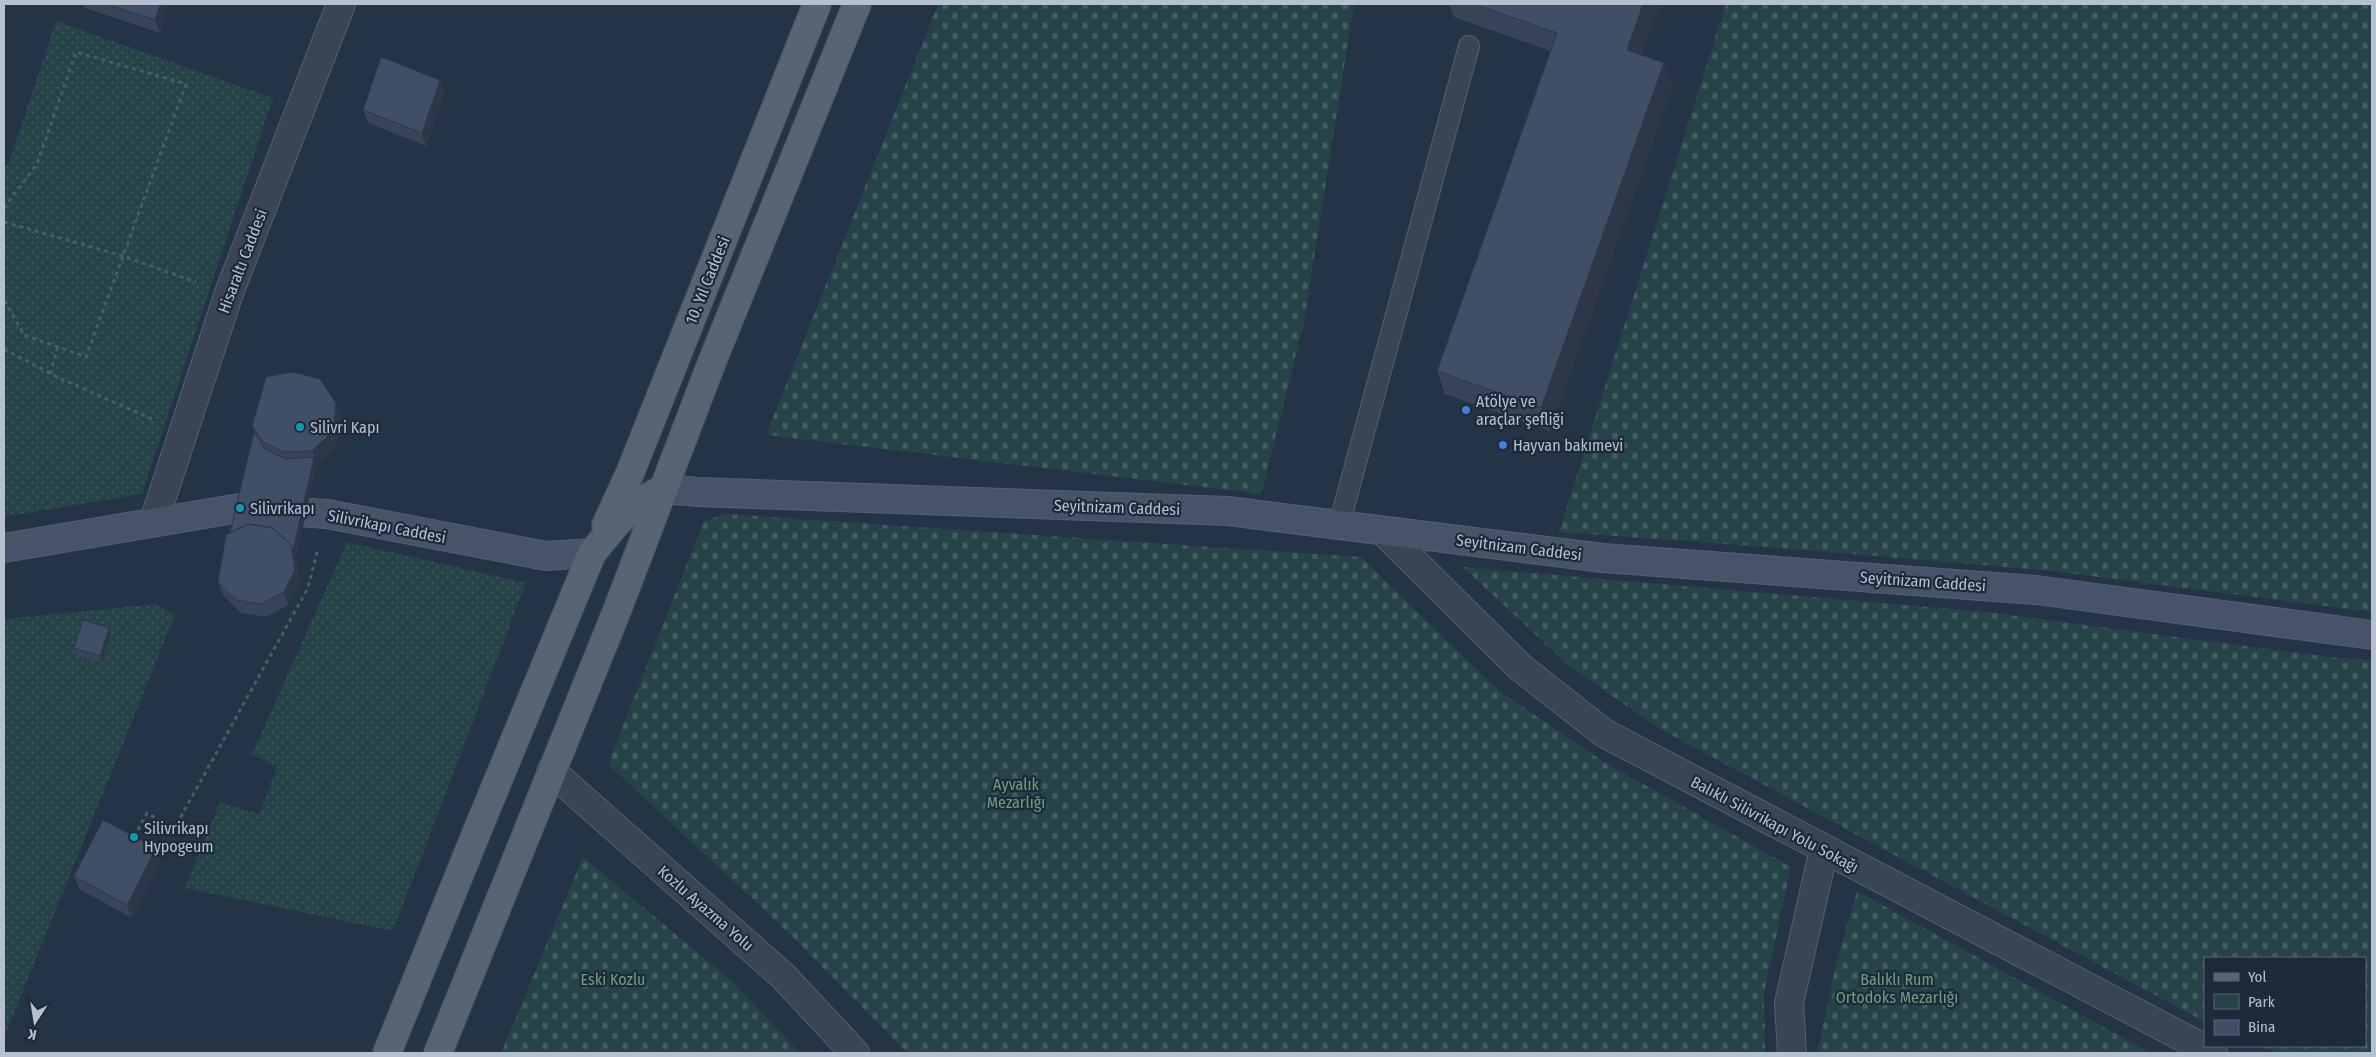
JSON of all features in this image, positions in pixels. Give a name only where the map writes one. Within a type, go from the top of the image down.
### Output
[{"type":"main road","name":"10. Yıl Caddesi","points":[[592,553],[630,473],[817,4]]},
{"type":"main road","points":[[438,1053],[551,771],[588,684],[715,353],[857,4]]},
{"type":"main road","points":[[387,1053],[472,841],[592,553],[622,516],[644,498],[664,489]]},
{"type":"main road","name":"Seyitnizam Caddesi","points":[[664,489],[698,492],[1228,511],[1603,558],[2036,590],[2372,635]]},
{"type":"main road","name":"Silivrikapı Caddesi","points":[[4,548],[154,521],[240,508],[327,514],[546,556],[592,553]]},
{"type":"main road","points":[[592,553],[606,552],[644,539]]},
{"type":"street","name":"Hisaraltı Caddesi","points":[[154,521],[228,293],[341,4]]},
{"type":"street","name":"Balıklı Silivrikapı Yolu Sokağı","points":[[1383,531],[1520,667],[1604,733],[2213,1053]]},
{"type":"street","name":"Kozlu Ayazma Yolu","points":[[551,771],[783,976],[855,1053]]},
{"type":"street","points":[[1792,1053],[1789,1002],[1824,849]]},
{"type":"lane","points":[[1339,525],[1469,46]]},
{"type":"path","points":[[4,208],[37,164],[76,52],[186,84],[86,356],[24,335],[4,299]]},
{"type":"path","points":[[4,222],[123,256],[228,293]]},
{"type":"path","points":[[50,374],[58,346]]},
{"type":"path","points":[[4,349],[50,374],[183,432]]},
{"type":"path","points":[[134,837],[147,813],[174,829],[308,588],[327,514]]},
{"type":"green space","points":[[938,4],[1354,4],[1304,322],[1261,494],[766,435]]},
{"type":"green space","points":[[1726,4],[2372,4],[2372,612],[2051,571],[1559,532]]},
{"type":"green space","points":[[56,21],[273,98],[142,494],[4,517],[4,168],[9,163]]},
{"type":"green space","name":"Ayvalık Mezarlığı","points":[[726,514],[1361,557],[1498,690],[1604,762],[1791,867],[1764,993],[1765,1053],[907,1053],[796,940],[608,764],[704,521]]},
{"type":"green space","points":[[347,542],[526,583],[393,931],[185,888],[220,802],[259,814],[277,767],[252,754]]},
{"type":"green space","points":[[1463,567],[1987,612],[2330,657],[2372,660],[2372,1053],[2277,1053],[2262,1047],[2366,1047],[2366,957],[2204,957],[2204,1021],[1660,729],[1569,666]]},
{"type":"green space","points":[[156,604],[175,615],[4,1038],[4,619]]},
{"type":"green space","name":"Eski Kozlu","points":[[583,857],[733,982],[800,1053],[501,1053]]},
{"type":"green space","name":"Balıklı Rum Ortodoks Mezarlığı","points":[[1857,891],[2151,1053],[1817,1053],[1836,964]]},
{"type":"building","points":[[106,4],[160,4],[155,20]]},
{"type":"building","points":[[1474,4],[1643,4],[1627,50],[1664,63],[1541,408],[1437,371],[1557,33]]},
{"type":"building","points":[[381,57],[440,80],[422,133],[363,110]]},
{"type":"building","name":"Silivri Kapı","points":[[293,372],[320,379],[336,403],[333,431],[312,451],[284,452],[263,442],[252,426],[266,377]]},
{"type":"building","points":[[254,432],[265,449],[286,459],[314,457],[293,551],[291,545],[273,528],[248,524],[230,533]]},
{"type":"building","points":[[248,524],[273,528],[291,545],[295,570],[284,592],[261,604],[236,600],[218,582],[226,535]]},
{"type":"building","points":[[83,620],[109,628],[100,656],[74,648]]},
{"type":"building","points":[[103,820],[156,848],[127,905],[74,876]]},
{"type":"place","name":"Atölye ve araçlar şefliği","points":[[1466,410]]},
{"type":"place","name":"Silivri Kapı","points":[[300,427]]},
{"type":"place","name":"Hayvan bakımevi","points":[[1503,445]]},
{"type":"place","name":"Silivrikapı","points":[[240,508]]},
{"type":"place","name":"Silivrikapı Hypogeum","points":[[134,837]]}]
